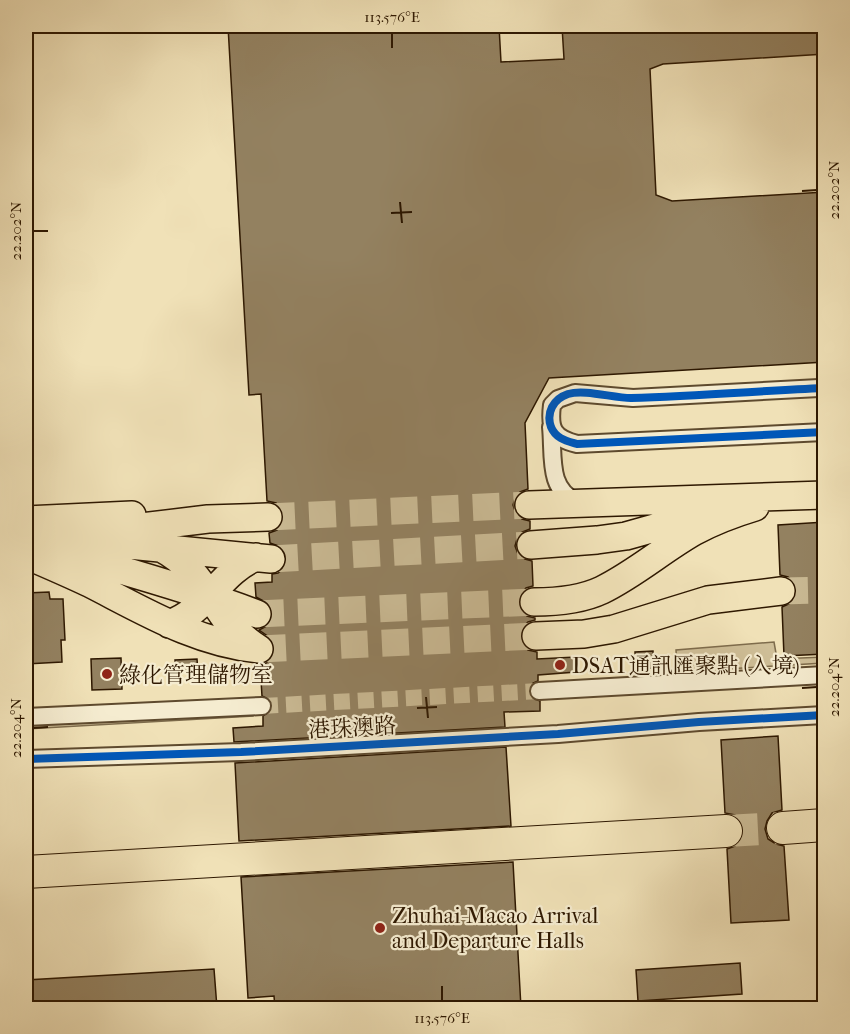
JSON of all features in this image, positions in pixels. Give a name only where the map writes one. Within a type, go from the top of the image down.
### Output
[{"type":"highway","points":[[783,828],[825,825]]},
{"type":"highway","points":[[26,873],[726,831]]},
{"type":"main road","points":[[529,505],[825,495]]},
{"type":"main road","points":[[531,545],[626,536],[724,509],[788,498]]},
{"type":"main road","points":[[534,602],[557,602],[600,591],[695,531],[739,512],[788,498]]},
{"type":"main road","points":[[26,520],[129,515],[188,516],[208,519]]},
{"type":"main road","points":[[57,538],[208,519],[268,517]]},
{"type":"main road","points":[[26,535],[264,558],[245,562],[183,620],[170,624]]},
{"type":"main road","points":[[26,541],[76,558],[211,596],[258,614]]},
{"type":"main road","points":[[26,555],[86,581],[170,624],[217,642],[259,649],[243,638],[228,622],[211,596],[182,561],[159,548]]},
{"type":"main road","points":[[536,636],[584,634],[614,629],[708,600],[781,591]]},
{"type":"street","points":[[581,504],[564,495],[556,481],[552,405],[558,399],[575,393],[633,398],[819,388]]},
{"type":"street","points":[[552,427],[559,438],[577,444],[825,432]]},
{"type":"street","points":[[539,691],[825,675]]},
{"type":"street","points":[[26,717],[262,706]]},
{"type":"street","name":"港珠澳路","points":[[26,759],[241,752],[558,734],[699,722],[825,715]]},
{"type":"shaded area","points":[[774,642],[777,659],[824,657],[824,663],[677,672],[676,650]]},
{"type":"shaded area","points":[[252,707],[253,716],[26,729],[26,720]]},
{"type":"building","points":[[228,26],[499,26],[501,62],[564,59],[562,26],[825,26],[825,54],[663,64],[650,69],[656,195],[672,201],[825,192],[825,362],[549,378],[525,423],[528,489],[520,492],[513,505],[516,514],[530,521],[530,529],[522,532],[515,546],[518,554],[532,561],[533,586],[526,588],[518,603],[527,616],[535,620],[528,622],[522,628],[520,637],[522,644],[528,650],[537,652],[537,659],[576,657],[576,672],[538,675],[538,681],[533,683],[529,691],[531,697],[540,701],[540,711],[504,712],[505,727],[234,742],[233,728],[263,726],[263,716],[272,710],[270,700],[262,696],[260,664],[266,663],[272,657],[275,651],[274,644],[259,630],[267,626],[272,619],[273,612],[269,604],[256,597],[255,583],[272,582],[272,574],[283,569],[287,560],[286,553],[281,547],[270,543],[269,533],[282,525],[284,516],[276,503],[267,501],[261,394],[249,395]]},
{"type":"building","points":[[825,522],[825,654],[784,656],[782,607],[791,603],[797,590],[793,581],[780,575],[778,525]]},
{"type":"building","points":[[49,592],[50,599],[63,599],[65,640],[61,640],[62,662],[26,664],[26,593]]},
{"type":"building","points":[[653,651],[654,668],[636,669],[635,652]]},
{"type":"building","name":"綠化管理儲物室","points":[[121,658],[122,689],[92,690],[91,659]]},
{"type":"building","points":[[197,659],[198,672],[176,672],[175,660]]},
{"type":"building","points":[[778,736],[782,810],[772,813],[765,829],[768,839],[784,846],[789,920],[731,923],[727,849],[742,840],[744,829],[741,821],[735,815],[725,813],[721,740]]},
{"type":"building","points":[[506,747],[511,826],[239,841],[235,763]]},
{"type":"building","points":[[513,862],[521,1008],[275,1008],[274,996],[248,998],[241,877]]},
{"type":"building","points":[[740,963],[742,994],[638,1001],[636,970]]},
{"type":"building","points":[[214,969],[217,1008],[26,1008],[26,980]]},
{"type":"tunnel","points":[[268,517],[529,505]]},
{"type":"tunnel","points":[[271,559],[531,545]]},
{"type":"tunnel","points":[[781,591],[824,590]]},
{"type":"tunnel","points":[[257,614],[534,602]]},
{"type":"tunnel","points":[[259,649],[536,636]]},
{"type":"tunnel","points":[[262,706],[539,691]]},
{"type":"tunnel","points":[[726,831],[783,828]]},
{"type":"cycle path","points":[[824,388],[631,398],[575,393],[558,399],[549,417],[551,427],[556,434],[562,439],[577,444],[824,432]]},
{"type":"cycle path","points":[[26,759],[241,752],[558,734],[699,722],[824,715]]},
{"type":"place","name":"DSAT通訊匯聚點 (入境)","points":[[560,665]]},
{"type":"place","name":"綠化管理儲物室","points":[[107,674]]},
{"type":"place","name":"Zhuhai-Macao Arrival and Departure Halls","points":[[380,928]]}]
